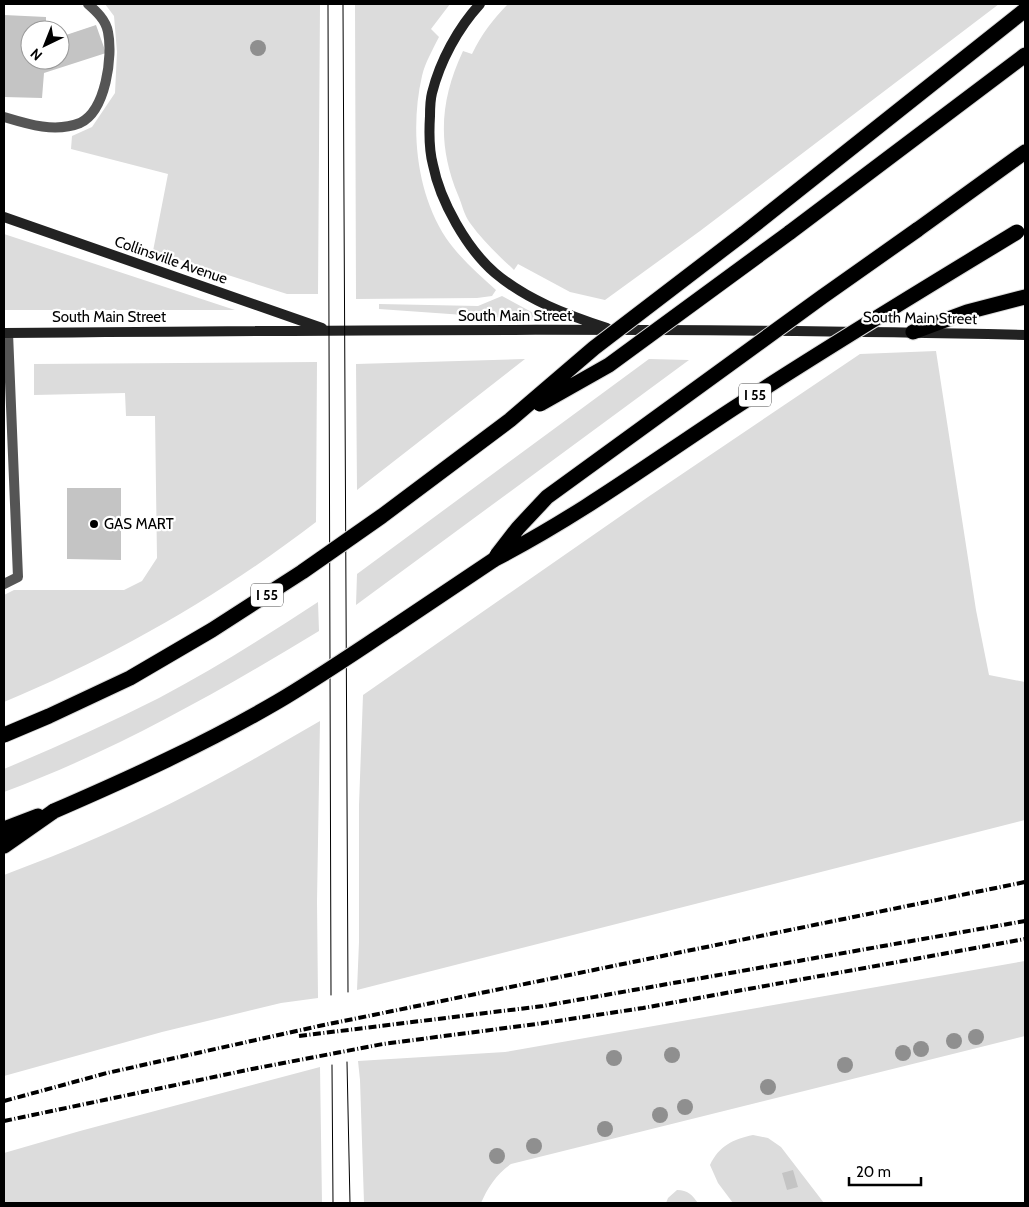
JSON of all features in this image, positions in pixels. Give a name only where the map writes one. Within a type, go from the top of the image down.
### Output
[{"type":"highway","name":"I 55","points":[[4,735],[130,678],[212,630],[302,572],[382,516],[510,420],[594,348],[743,234],[1025,10]]},
{"type":"highway","name":"I 55","points":[[510,420],[609,365],[789,233],[1025,55]]},
{"type":"highway","name":"I 55","points":[[495,559],[518,528],[547,498],[822,296],[1025,152]]},
{"type":"highway","name":"I 55","points":[[4,829],[54,811],[111,786],[201,744],[277,702],[495,559],[564,520],[736,407],[1021,230]]},
{"type":"highway","points":[[913,332],[967,312],[1025,297]]},
{"type":"highway","points":[[4,846],[54,811]]},
{"type":"main road","points":[[480,4],[472,13],[440,66],[431,95],[432,165],[446,204],[466,240],[494,272],[530,297],[566,315],[616,331]]},
{"type":"main road","name":"Collinsville Avenue","points":[[4,217],[329,331]]},
{"type":"main road","name":"South Main Street","points":[[6,332],[616,331],[913,332],[1025,335]]},
{"type":"lane","points":[[4,117],[38,126],[65,126],[80,122],[93,110],[103,94],[108,77],[109,42],[108,30],[100,15],[88,4]]},
{"type":"lane","points":[[4,584],[18,577],[7,406],[6,332]]},
{"type":"shaded area","points":[[105,4],[320,4],[318,294],[287,294],[153,251],[168,174],[71,149],[72,136],[92,127],[115,93],[117,52],[114,16]]},
{"type":"shaded area","points":[[355,4],[450,4],[431,29],[439,37],[425,66],[418,96],[416,138],[418,159],[428,201],[436,220],[446,238],[457,252],[496,290],[492,296],[477,298],[356,299]]},
{"type":"shaded area","points":[[508,4],[999,4],[700,231],[605,300],[570,292],[518,264],[514,270],[485,242],[470,223],[451,176],[444,140],[444,122],[455,69],[463,51],[472,54],[479,40],[497,15]]},
{"type":"shaded area","points":[[4,234],[235,310],[4,310]]},
{"type":"shaded area","points":[[502,296],[537,315],[539,319],[379,309],[379,304],[478,306]]},
{"type":"shaded area","points":[[936,351],[976,610],[989,675],[1025,682],[1025,820],[357,990],[359,805],[363,695],[648,497],[860,354]]},
{"type":"shaded area","points":[[525,359],[357,490],[356,364]]},
{"type":"shaded area","points":[[649,359],[689,360],[356,605],[357,574]]},
{"type":"shaded area","points":[[317,362],[316,522],[243,574],[166,622],[86,665],[4,702],[4,595],[14,590],[124,590],[142,581],[157,558],[155,416],[126,416],[125,393],[34,395],[34,364]]},
{"type":"shaded area","points":[[318,602],[319,631],[204,698],[126,739],[45,776],[4,792],[4,769],[82,735],[159,698],[240,652]]},
{"type":"shaded area","points":[[320,721],[317,902],[318,998],[281,1003],[162,1032],[4,1076],[4,875],[100,836],[170,804]]},
{"type":"shaded area","points":[[1025,961],[1025,1036],[511,1164],[493,1182],[481,1203],[364,1203],[358,1061],[505,1052]]},
{"type":"shaded area","points":[[320,1067],[322,1203],[4,1203],[4,1153]]},
{"type":"shaded area","points":[[753,1135],[768,1138],[781,1147],[824,1203],[733,1203],[718,1183],[710,1165],[727,1144]]},
{"type":"shaded area","points":[[677,1190],[689,1194],[698,1203],[666,1203],[668,1198]]},
{"type":"building","points":[[4,15],[46,17],[46,20],[20,20],[20,70],[53,70],[44,73],[42,98],[4,97]]},
{"type":"building","points":[[96,25],[106,53],[70,65],[70,34]]},
{"type":"building","name":"GAS MART","points":[[67,488],[121,488],[121,560],[67,559]]},
{"type":"building","points":[[793,1170],[798,1187],[787,1190],[782,1173]]},
{"type":"tram line","points":[[328,4],[331,995]]},
{"type":"tram line","points":[[343,4],[348,992]]},
{"type":"tram line","points":[[347,1062],[350,1203]]},
{"type":"tram line","points":[[332,1065],[333,1203]]},
{"type":"railway","points":[[4,1101],[107,1073],[319,1026],[1025,882]]},
{"type":"railway","points":[[299,1036],[543,1006],[1025,921]]},
{"type":"railway","points":[[4,1121],[252,1069],[383,1044],[643,1008],[1025,939]]},
{"type":"place","name":"GAS MART","points":[[94,524]]}]
